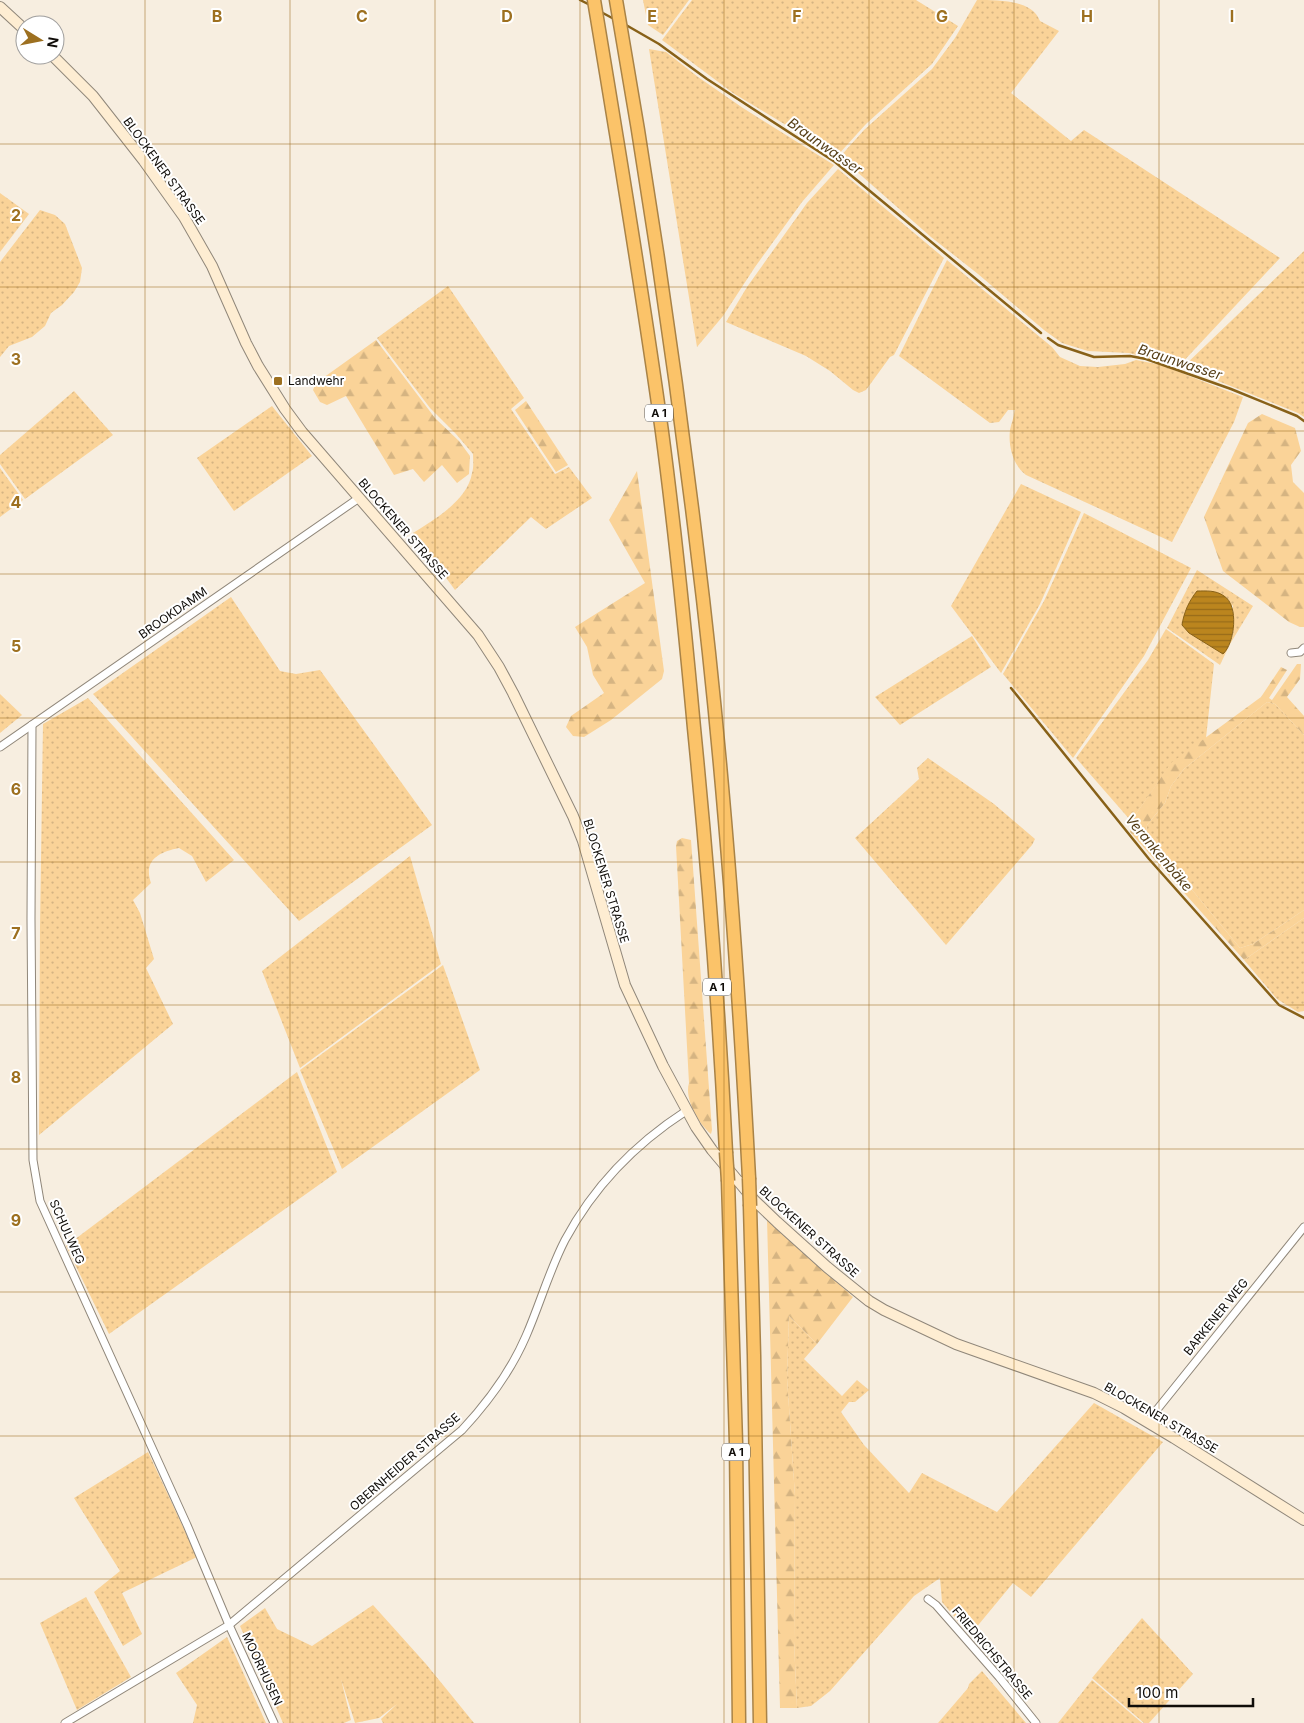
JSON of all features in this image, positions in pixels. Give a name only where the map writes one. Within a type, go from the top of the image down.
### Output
[{"type":"highway","name":"A 1","points":[[594,0],[638,262],[662,434],[686,638],[704,816],[718,989],[728,1180],[736,1443],[739,1723]]},
{"type":"highway","name":"A 1","points":[[616,0],[659,266],[684,442],[698,552],[724,804],[743,1058],[749,1178],[760,1723]]},
{"type":"street","points":[[0,6],[15,20]]},
{"type":"street","name":"BLOCKENER STRASSE","points":[[62,65],[93,96],[181,212],[203,248],[246,343],[267,383],[302,432],[466,620],[486,647],[513,693],[583,841],[625,985],[663,1066],[686,1111],[712,1150],[754,1200],[814,1256],[869,1301],[908,1322],[956,1344],[1094,1393],[1147,1422],[1304,1520]]},
{"type":"street","name":"BROOKDAMM","points":[[0,747],[359,498]]},
{"type":"street","points":[[1291,653],[1300,652],[1304,648]]},
{"type":"street","name":"SCHULWEG","points":[[32,725],[33,1160],[40,1201],[187,1525],[229,1625]]},
{"type":"street","name":"OBERNHEIDER STRASSE","points":[[65,1723],[229,1625],[462,1430],[475,1416],[508,1371],[526,1338],[558,1256],[570,1232],[593,1196],[625,1159],[654,1133],[686,1111]]},
{"type":"street","name":"BARKENER WEG","points":[[1147,1422],[1304,1227]]},
{"type":"street","name":"FRIEDRICHSTRASSE","points":[[928,1599],[936,1605],[999,1676],[1036,1723]]},
{"type":"street","name":"MOORHUSEN","points":[[229,1625],[274,1723]]},
{"type":"green space","points":[[643,0],[689,0],[663,35],[648,25]]},
{"type":"green space","points":[[692,0],[916,0],[958,26],[932,64],[866,124],[837,156],[733,93],[662,40]]},
{"type":"green space","points":[[977,0],[1005,1],[1023,5],[1036,14],[1040,21],[1059,31],[1011,93],[1071,141],[1084,130],[1280,258],[1179,366],[1129,353],[1088,351],[1062,343],[931,237],[855,170],[838,159],[864,130],[932,69],[955,38]]},
{"type":"green space","points":[[649,49],[666,52],[743,108],[834,165],[802,202],[755,267],[723,316],[697,347]]},
{"type":"green space","points":[[838,169],[944,258],[894,355],[890,357],[866,390],[859,393],[806,356],[726,322],[747,287],[807,203]]},
{"type":"green space","points":[[0,193],[29,214],[0,252]]},
{"type":"green space","points":[[40,210],[55,215],[65,224],[82,268],[80,282],[62,305],[51,313],[45,326],[32,337],[9,346],[0,357],[0,262]]},
{"type":"green space","points":[[1304,251],[1304,417],[1183,367]]},
{"type":"green space","points":[[947,260],[1052,347],[1060,357],[1080,366],[1098,367],[1125,364],[1136,360],[1161,365],[1243,397],[1234,422],[1172,542],[1026,475],[1021,471],[1012,455],[1010,430],[1015,410],[1008,410],[999,422],[990,423],[899,356]]},
{"type":"green space","points":[[448,286],[524,398],[511,409],[555,474],[569,467],[592,498],[546,529],[531,517],[455,590],[413,533],[449,508],[464,492],[473,471],[473,454],[430,408],[377,338]]},
{"type":"green space","points":[[376,340],[435,418],[459,441],[470,456],[469,474],[457,483],[442,465],[424,482],[413,469],[394,475],[346,396],[327,405],[320,402],[313,390],[316,383]]},
{"type":"green space","points":[[74,391],[113,435],[25,499],[0,464],[0,455]]},
{"type":"green space","points":[[526,401],[568,465],[556,472],[515,410]]},
{"type":"green space","points":[[272,406],[312,456],[234,511],[197,458]]},
{"type":"green space","points":[[1262,414],[1295,428],[1301,451],[1291,465],[1293,482],[1304,493],[1304,627],[1289,622],[1223,571],[1204,517],[1248,423]]},
{"type":"green space","points":[[0,468],[23,500],[0,517]]},
{"type":"green space","points":[[637,471],[664,671],[662,679],[611,720],[584,737],[573,736],[566,727],[571,716],[604,693],[593,675],[587,647],[575,627],[645,583],[609,520]]},
{"type":"green space","points":[[1021,484],[1081,512],[1040,604],[1001,673],[951,606]]},
{"type":"green space","points":[[1084,513],[1191,568],[1144,656],[1073,758],[1003,674],[1044,601]]},
{"type":"green space","points":[[1197,570],[1253,606],[1230,644],[1220,665],[1167,628]],"holes":[[[1233,605],[1233,635],[1223,653],[1189,633]]]},
{"type":"green space","points":[[231,597],[280,671],[296,674],[320,670],[432,825],[299,921],[93,694]]},
{"type":"green space","points":[[1166,629],[1214,664],[1206,738],[1171,764],[1131,821],[1076,758],[1148,660]]},
{"type":"green space","points":[[972,636],[991,667],[900,725],[875,697]]},
{"type":"green space","points":[[1297,664],[1301,664],[1300,679],[1287,697],[1304,716],[1304,735],[1275,704],[1267,702],[1184,769],[1171,786],[1165,803],[1147,825],[1146,834],[1240,948],[1253,944],[1304,910],[1304,918],[1244,960],[1130,832],[1131,821],[1171,763],[1261,697],[1281,667],[1287,670],[1269,698],[1272,700]]},
{"type":"green space","points":[[0,694],[22,715],[0,733]]},
{"type":"green space","points":[[88,698],[234,860],[206,882],[192,856],[179,848],[154,858],[149,868],[151,883],[133,900],[140,913],[154,959],[146,968],[173,1024],[39,1135],[43,724]]},
{"type":"green space","points":[[1267,702],[1275,704],[1304,735],[1304,910],[1253,944],[1240,948],[1146,834],[1147,825],[1165,803],[1171,786],[1184,769]]},
{"type":"green space","points":[[928,758],[994,804],[1035,839],[1032,845],[946,945],[855,838],[919,779],[917,768]]},
{"type":"green space","points":[[682,838],[691,840],[711,1134],[697,1118],[691,1104],[688,1089],[676,846],[677,841]]},
{"type":"green space","points":[[410,856],[441,964],[300,1068],[262,971]]},
{"type":"green space","points":[[1304,918],[1304,1011],[1298,1012],[1277,999],[1244,960]]},
{"type":"green space","points":[[443,965],[480,1070],[342,1169],[300,1070]]},
{"type":"green space","points":[[297,1072],[337,1172],[109,1334],[66,1246]]},
{"type":"green space","points":[[767,1219],[853,1297],[817,1344],[789,1316],[787,1378],[795,1496],[794,1641],[797,1708],[780,1708]]},
{"type":"green space","points":[[789,1316],[817,1344],[804,1359],[842,1396],[857,1380],[869,1390],[855,1402],[849,1402],[841,1412],[864,1445],[909,1493],[922,1473],[997,1512],[1094,1403],[1163,1442],[1031,1597],[1013,1583],[970,1635],[942,1602],[940,1578],[914,1596],[830,1691],[811,1706],[797,1708],[794,1641],[795,1496],[787,1378]]},
{"type":"green space","points":[[148,1452],[197,1557],[122,1593],[142,1634],[123,1646],[94,1592],[120,1571],[74,1498]]},
{"type":"green space","points":[[86,1597],[131,1677],[77,1710],[40,1623]]},
{"type":"green space","points":[[373,1605],[426,1664],[474,1723],[383,1723],[381,1719],[397,1704],[379,1718],[355,1723],[341,1679],[351,1720],[344,1723],[283,1723],[240,1626],[265,1608],[277,1629],[312,1646]]},
{"type":"green space","points":[[1142,1618],[1193,1674],[1149,1723],[1144,1723],[1092,1678]]},
{"type":"green space","points":[[227,1637],[266,1723],[193,1723],[197,1705],[176,1673]]},
{"type":"green space","points":[[982,1671],[1026,1723],[938,1723],[968,1688],[969,1684]]},
{"type":"green space","points":[[1092,1680],[1142,1723],[1058,1723]]},
{"type":"shaded area","points":[[1197,591],[1211,591],[1221,594],[1229,601],[1232,607],[1233,633],[1223,654],[1189,633],[1182,625],[1187,607]]},
{"type":"waterway","name":"Braunwasser","points":[[580,0],[590,5]]},
{"type":"waterway","name":"Braunwasser","points":[[601,12],[614,19]]},
{"type":"waterway","name":"Braunwasser","points":[[626,25],[659,44],[707,79],[835,162],[1041,333]]},
{"type":"waterway","name":"Braunwasser","points":[[1048,338],[1058,345],[1094,357],[1130,356],[1146,359],[1231,389],[1297,416],[1304,421]]},
{"type":"waterway","name":"Verankenbäke","points":[[1011,688],[1149,859],[1279,1005],[1304,1018]]},
{"type":"place","name":"Landwehr","points":[[278,381]]}]
